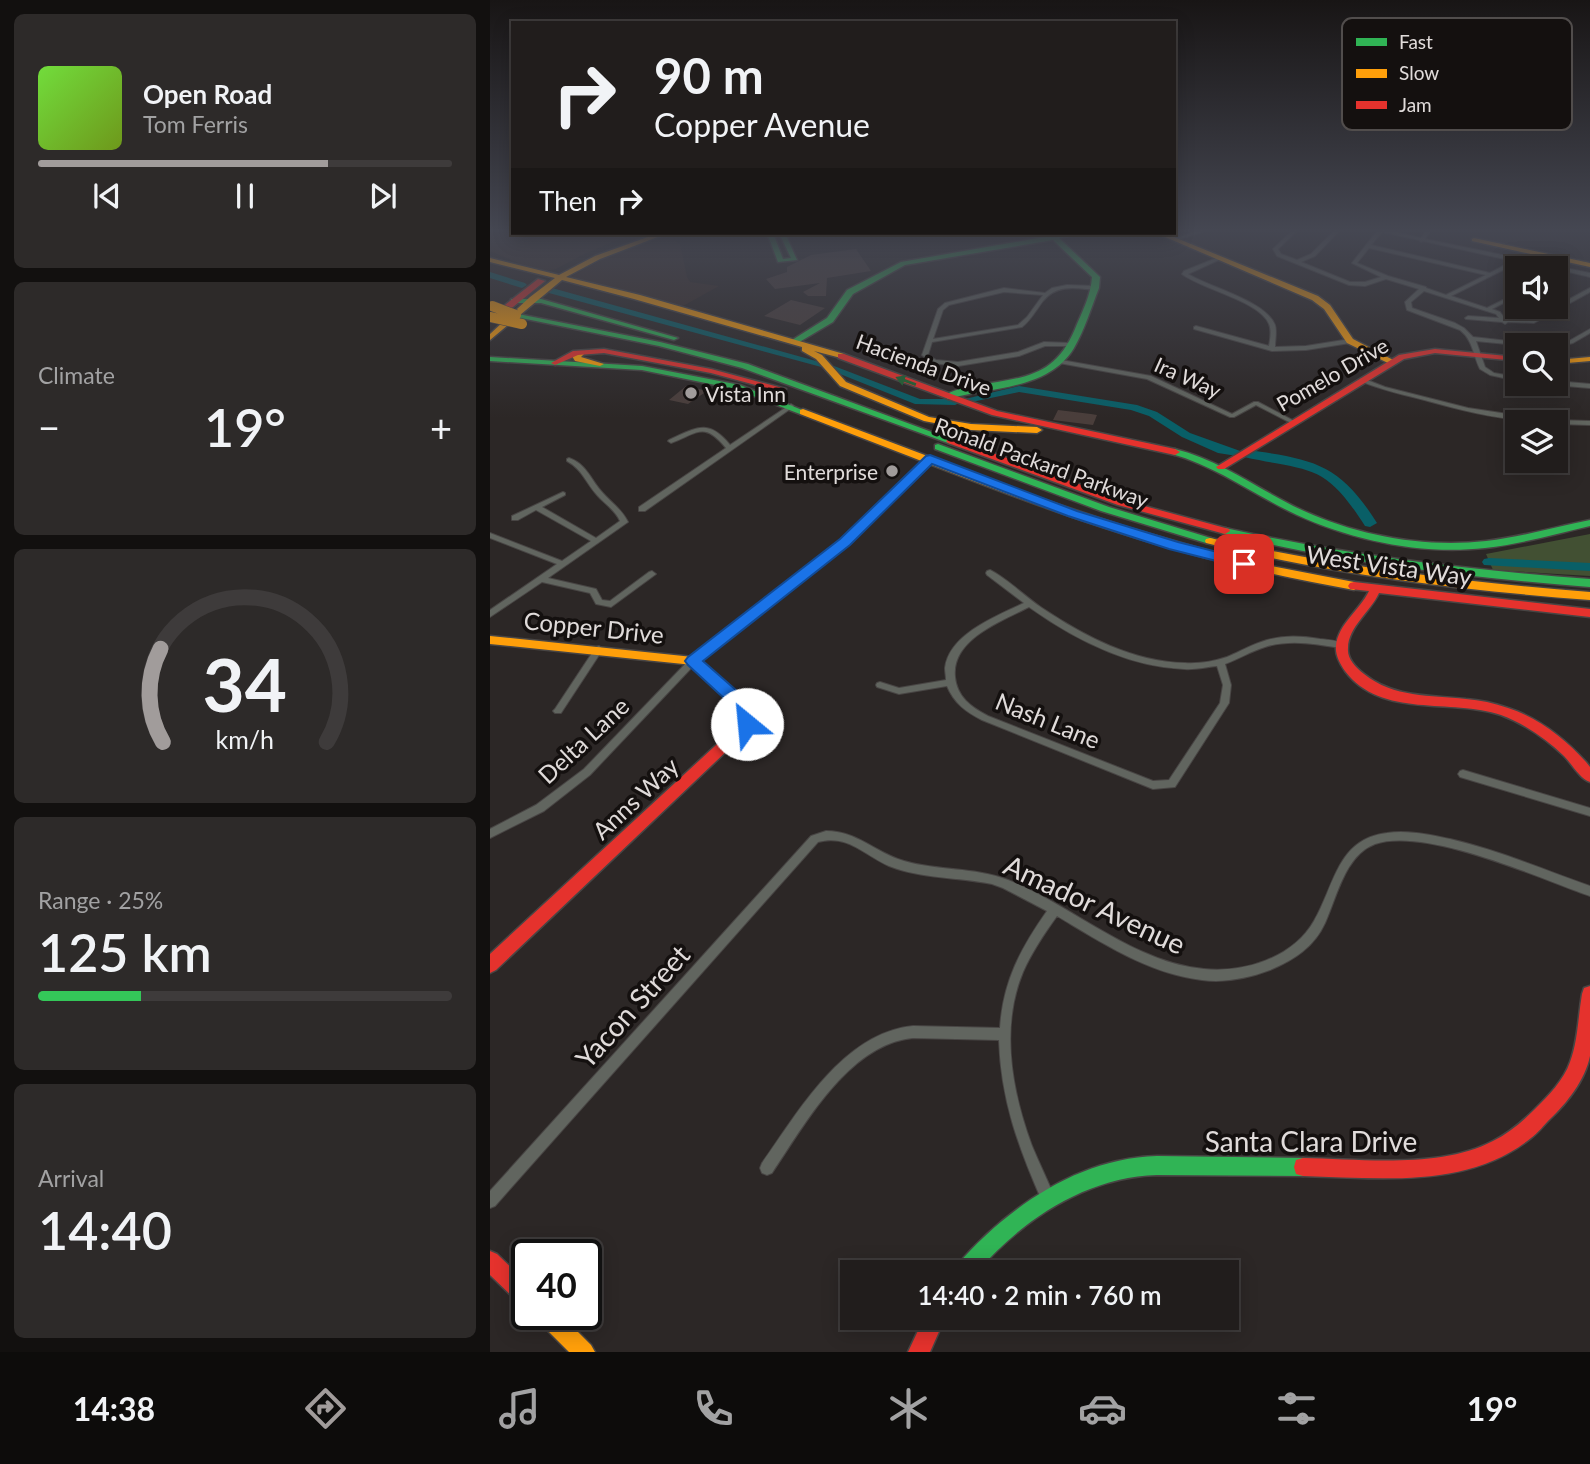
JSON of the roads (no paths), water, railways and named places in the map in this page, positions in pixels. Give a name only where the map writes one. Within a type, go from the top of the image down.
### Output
[{"type":"main road","points":[[490,338],[540,291]]},
{"type":"main road","points":[[520,315],[541,291]]},
{"type":"main road","name":"Hacienda Drive","points":[[598,291],[828,351],[948,396],[1000,422]]},
{"type":"main road","points":[[791,342],[830,320],[842,300],[852,291]]},
{"type":"main road","points":[[948,396],[976,385],[1032,376],[1061,362],[1071,345],[1093,291]]},
{"type":"main road","points":[[1297,291],[1324,303],[1336,315],[1338,327],[1350,341],[1393,362]]},
{"type":"main road","points":[[520,315],[532,299]]},
{"type":"main road","points":[[532,299],[727,354],[788,376],[810,389]]},
{"type":"main road","points":[[490,312],[520,315]]},
{"type":"main road","name":"Ronald Packard Parkway","points":[[520,315],[718,358],[1107,497],[1218,530],[1301,549],[1404,567],[1468,575],[1590,583]]},
{"type":"main road","name":"Ronald Packard Parkway","points":[[520,315],[689,360],[782,389],[1095,506],[1210,540],[1311,563],[1410,580],[1590,596]]},
{"type":"main road","name":"Hacienda Drive","points":[[791,342],[820,357],[836,378],[864,394],[927,419],[1000,422],[1102,435],[1183,454],[1221,467],[1300,512],[1356,533],[1400,541],[1471,546],[1590,523]]},
{"type":"main road","name":"Pomelo Drive","points":[[1221,467],[1362,380],[1417,352],[1474,347],[1505,356]]},
{"type":"main road","points":[[584,351],[576,358],[600,364]]},
{"type":"main road","points":[[555,363],[584,351],[604,351],[681,365],[782,389]]},
{"type":"main road","name":"West Vista Way","points":[[493,357],[642,368],[712,380],[791,406],[1073,514],[1174,546],[1268,570],[1375,590],[1590,613]]},
{"type":"main road","points":[[1568,361],[1590,359]]},
{"type":"main road","points":[[693,661],[845,542],[930,458]]},
{"type":"main road","points":[[1375,590],[1371,602],[1347,632],[1341,645],[1342,654],[1352,672],[1371,687],[1405,699],[1475,704],[1515,716],[1535,725],[1562,744],[1590,777]]},
{"type":"main road","name":"Copper Drive","points":[[491,642],[599,649],[693,661]]},
{"type":"main road","name":"Anns Way","points":[[490,965],[747,724],[750,716],[747,709],[693,661]]},
{"type":"main road","name":"Santa Clara Drive","points":[[975,1260],[1004,1228],[1047,1196],[1093,1177],[1140,1166],[1439,1168],[1478,1159],[1511,1144],[1535,1127],[1570,1082],[1579,1063],[1590,994]]},
{"type":"main road","points":[[490,1261],[511,1281]]},
{"type":"main road","points":[[561,1330],[584,1352]]},
{"type":"main road","points":[[919,1352],[929,1330]]},
{"type":"street","points":[[1000,291],[947,304],[941,310],[930,341],[926,355],[930,360],[943,364],[1019,354],[1044,344],[1071,345]]},
{"type":"street","points":[[1015,291],[1044,294],[1051,291]]},
{"type":"street","points":[[1221,291],[1250,305],[1270,321],[1273,330],[1272,349]]},
{"type":"street","points":[[1420,291],[1408,302],[1409,309],[1449,322],[1474,347],[1482,368],[1492,374],[1505,377]]},
{"type":"street","points":[[1433,291],[1487,310],[1503,317],[1505,322]]},
{"type":"street","points":[[1447,296],[1456,291]]},
{"type":"street","points":[[1468,318],[1505,322],[1537,321],[1588,291]]},
{"type":"street","points":[[930,341],[1020,326],[1027,321],[1044,294]]},
{"type":"street","points":[[1487,310],[1505,300]]},
{"type":"street","points":[[1196,328],[1272,349],[1306,348],[1350,341]]},
{"type":"street","points":[[1568,343],[1590,331]]},
{"type":"street","points":[[1474,347],[1505,346]]},
{"type":"street","name":"Ira Way","points":[[1061,362],[1160,380],[1232,416],[1256,403],[1293,422]]},
{"type":"street","points":[[1362,380],[1468,410],[1505,416]]},
{"type":"street","points":[[1568,384],[1590,386]]},
{"type":"street","points":[[642,509],[791,406]]},
{"type":"street","points":[[1568,422],[1590,423]]},
{"type":"street","points":[[671,441],[711,429],[717,432],[728,447]]},
{"type":"street","points":[[490,614],[624,522],[614,503],[596,490],[584,469],[569,460]]},
{"type":"street","points":[[515,519],[563,494]]},
{"type":"street","points":[[536,507],[596,541]]},
{"type":"street","points":[[490,535],[563,564]]},
{"type":"street","points":[[990,573],[1028,604],[1136,660],[1169,667],[1220,663],[1266,643],[1280,640],[1303,639],[1341,645]]},
{"type":"street","points":[[541,579],[593,591],[599,602],[611,604],[652,574]]},
{"type":"street","points":[[880,685],[899,691],[951,682],[949,666],[958,646],[1028,604]]},
{"type":"street","points":[[558,711],[599,649]]},
{"type":"street","name":"Delta Lane","points":[[490,834],[540,808],[587,772],[693,661]]},
{"type":"street","name":"Nash Lane","points":[[951,682],[963,705],[973,712],[1143,781],[1162,786],[1172,784],[1179,776],[1227,694],[1226,677],[1220,663]]},
{"type":"street","points":[[1463,774],[1590,811]]},
{"type":"street","name":"Amador Avenue","points":[[811,845],[829,834],[842,835],[893,863],[1004,883],[1155,962],[1206,975],[1251,971],[1281,960],[1309,938],[1322,916],[1342,868],[1353,853],[1369,842],[1384,837],[1419,836],[1447,842],[1590,891]]},
{"type":"street","name":"Yacon Street","points":[[490,1201],[811,845]]},
{"type":"street","points":[[1047,1196],[1028,1156],[1014,1115],[1005,1034],[1013,984],[1033,940],[1055,909]]},
{"type":"street","points":[[767,1168],[836,1073],[874,1045],[901,1033],[1005,1034]]},
{"type":"waterway","points":[[552,291],[822,366]]},
{"type":"waterway","points":[[830,368],[919,402],[955,402]]},
{"type":"waterway","points":[[967,400],[1019,389],[1133,407],[1153,414],[1186,435],[1222,450],[1237,452]]},
{"type":"waterway","points":[[1248,454],[1288,460],[1320,470],[1346,489],[1370,523]]},
{"type":"waterway","points":[[1489,562],[1590,567]]},
{"type":"place","name":"Vista Inn","points":[[691,393]]},
{"type":"place","name":"Enterprise","points":[[892,471]]}]
